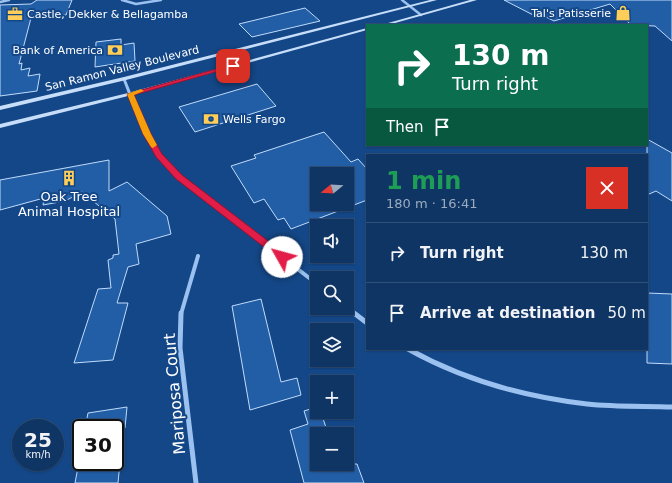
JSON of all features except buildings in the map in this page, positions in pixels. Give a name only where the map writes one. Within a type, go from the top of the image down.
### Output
[{"type":"main road","name":"San Ramon Valley Boulevard","points":[[0,108],[124,79],[435,0]]},
{"type":"main road","points":[[386,24],[475,0]]},
{"type":"main road","name":"San Ramon Valley Boulevard","points":[[0,126],[130,94],[366,29]]},
{"type":"street","points":[[0,2],[9,0]]},
{"type":"street","points":[[122,0],[126,3],[135,4],[161,0]]},
{"type":"street","points":[[402,0],[421,14]]},
{"type":"street","points":[[124,79],[147,134],[159,155],[179,177],[310,279]]},
{"type":"street","name":"Mariposa Court","points":[[196,483],[180,348],[181,308],[198,256]]},
{"type":"street","points":[[354,313],[366,322]]},
{"type":"street","points":[[410,350],[450,368],[492,383],[538,395],[587,404],[672,407]]},
{"type":"slow traffic","points":[[141,91],[130,94],[153,145]]},
{"type":"place","name":"Tal's Patisserie","points":[[623,13]]},
{"type":"place","name":"Castle, Dekker & Bellagamba","points":[[15,14]]},
{"type":"place","name":"Bank of America","points":[[115,50]]},
{"type":"place","name":"Wells Fargo","points":[[211,119]]},
{"type":"place","name":"Oak Tree Animal Hospital","points":[[69,178]]},
{"type":"route","points":[[233,66],[130,94],[147,134],[159,155],[179,177],[282,257]]}]
